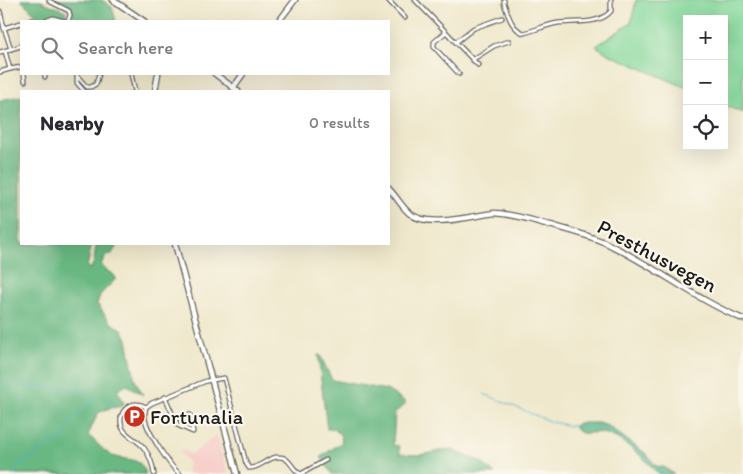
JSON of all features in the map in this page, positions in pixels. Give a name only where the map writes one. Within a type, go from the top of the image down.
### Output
[{"type":"street","points":[[113,0],[143,20]]},
{"type":"street","points":[[280,20],[295,0]]},
{"type":"street","points":[[388,0],[405,18]]},
{"type":"street","points":[[415,0],[478,65]]},
{"type":"street","points":[[504,0],[513,26],[516,30],[524,33],[558,23],[588,21],[600,18],[611,10],[611,0]]},
{"type":"street","points":[[49,1],[69,11],[68,20]]},
{"type":"street","points":[[0,11],[11,49]]},
{"type":"street","points":[[48,20],[53,18],[60,20]]},
{"type":"street","points":[[456,42],[474,28],[502,18]]},
{"type":"street","points":[[4,28],[20,23]]},
{"type":"street","points":[[446,32],[434,42],[434,47],[459,74]]},
{"type":"street","points":[[472,60],[494,46],[510,41]]},
{"type":"street","points":[[0,52],[20,46]]},
{"type":"street","points":[[5,51],[10,69]]},
{"type":"street","points":[[0,72],[20,67]]},
{"type":"street","points":[[24,75],[26,81]]},
{"type":"street","points":[[78,75],[87,87],[96,84],[99,75]]},
{"type":"street","points":[[78,75],[77,82],[83,90]]},
{"type":"street","points":[[131,75],[136,90]]},
{"type":"street","points":[[155,90],[158,75]]},
{"type":"street","points":[[216,75],[236,90]]},
{"type":"street","points":[[233,88],[242,75]]},
{"type":"street","name":"Presthusvegen","points":[[390,190],[409,213],[421,219],[435,221],[494,213],[522,217],[591,237],[615,247],[715,306],[743,319]]},
{"type":"street","points":[[175,245],[236,474]]},
{"type":"street","points":[[154,474],[153,466],[145,448],[126,434],[122,424],[122,415],[126,408],[135,404],[146,407],[211,380],[224,378],[246,463],[249,468],[254,468],[271,458],[281,457],[288,460],[298,473],[301,474],[326,460]]},
{"type":"street","points":[[165,398],[173,416],[178,426],[193,432],[190,415],[180,418],[173,416]]},
{"type":"street","points":[[146,407],[144,414],[146,422],[169,463],[180,474]]},
{"type":"shaded area","points":[[217,435],[228,474],[187,474],[189,463],[179,451],[181,449],[192,454]]},
{"type":"green space","points":[[21,0],[42,0],[66,11],[66,18],[47,16],[40,19]]},
{"type":"green space","points":[[55,0],[102,0],[112,7],[116,20],[72,20],[73,11]]},
{"type":"green space","points":[[636,0],[743,0],[743,113],[728,107],[728,15],[683,15],[683,86],[608,54],[596,46],[631,23]]},
{"type":"green space","points":[[20,96],[20,245],[92,245],[87,267],[91,269],[96,245],[117,245],[111,255],[106,256],[101,264],[115,276],[115,280],[100,295],[97,304],[111,323],[122,329],[127,339],[135,380],[143,395],[127,385],[117,390],[124,402],[123,406],[110,408],[98,413],[88,435],[114,457],[140,463],[146,474],[0,474],[0,100]]},
{"type":"green space","points":[[318,355],[320,355],[332,380],[387,390],[405,402],[405,405],[395,412],[393,445],[399,446],[400,454],[420,455],[450,449],[481,462],[495,474],[332,474],[321,457],[342,442],[340,434],[334,429],[327,429]]},
{"type":"green space","points":[[578,423],[598,423],[608,426],[645,453],[656,466],[663,467],[674,474],[658,474],[640,455],[618,439],[602,433],[579,432],[574,426]]},
{"type":"waterway","points":[[0,388],[3,389],[14,384]]},
{"type":"waterway","points":[[19,384],[31,388],[47,386],[57,391],[71,388],[91,393]]},
{"type":"waterway","points":[[484,394],[549,421],[569,426],[601,428],[641,452],[665,474]]},
{"type":"waterway","points":[[15,474],[18,464],[32,459],[35,453],[63,438],[76,415],[97,398]]},
{"type":"waterway","points":[[104,400],[117,406]]},
{"type":"place","name":"Fortunalia","points":[[134,417]]}]
